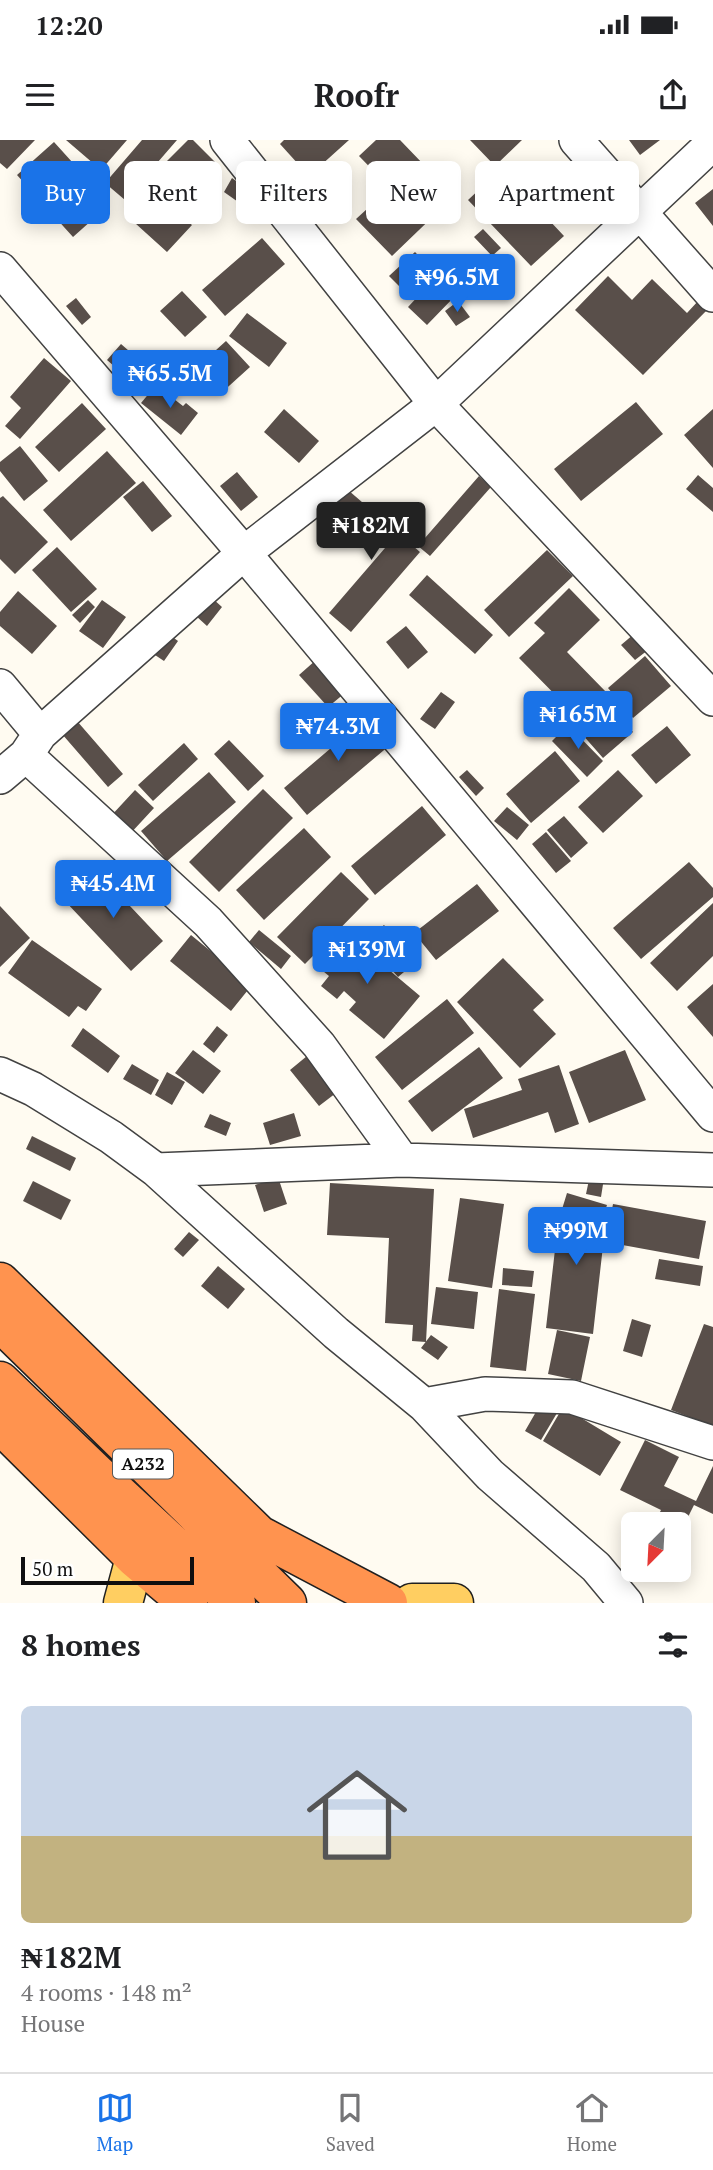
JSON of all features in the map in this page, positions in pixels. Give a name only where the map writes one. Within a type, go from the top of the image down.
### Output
[{"type":"highway","points":[[0,1282],[259,1535],[388,1603]]},
{"type":"highway","name":"A232","points":[[0,1322],[287,1603]]},
{"type":"highway","name":"A232","points":[[0,1381],[236,1603]]},
{"type":"highway","points":[[0,1424],[135,1558],[188,1603]]},
{"type":"main road","points":[[123,1603],[135,1558]]},
{"type":"main road","points":[[412,1603],[454,1603]]},
{"type":"street","points":[[227,140],[436,404],[713,699]]},
{"type":"street","points":[[576,140],[713,295]]},
{"type":"street","points":[[0,777],[244,553],[436,404],[713,144]]},
{"type":"street","points":[[0,269],[244,553],[713,1115]]},
{"type":"street","points":[[0,686],[33,744],[208,922],[319,1045],[402,1160]]},
{"type":"street","points":[[0,1074],[33,1090],[111,1137],[156,1170],[336,1333],[424,1405],[490,1475],[596,1567],[626,1603]]},
{"type":"street","points":[[156,1170],[402,1160],[713,1170]]},
{"type":"street","points":[[424,1405],[485,1394],[572,1397],[713,1443]]},
{"type":"building","points":[[0,140],[35,140],[7,169],[0,163]]},
{"type":"building","points":[[66,140],[127,140],[109,161],[90,161]]},
{"type":"building","points":[[142,140],[177,140],[159,161],[124,161],[124,199],[110,187],[110,177]]},
{"type":"building","points":[[188,140],[193,140],[214,161],[167,161]]},
{"type":"building","points":[[284,140],[349,140],[326,161],[295,161],[280,144]]},
{"type":"building","points":[[376,140],[400,140],[420,161],[366,161],[366,163],[359,156]]},
{"type":"building","points":[[470,140],[522,140],[500,161],[490,161]]},
{"type":"building","points":[[629,140],[660,140],[640,155]]},
{"type":"building","points":[[54,142],[71,161],[33,161]]},
{"type":"building","points":[[232,178],[236,181],[236,200],[224,192]]},
{"type":"building","points":[[713,189],[713,226],[695,203]]},
{"type":"building","points":[[475,193],[475,207],[468,200]]},
{"type":"building","points":[[366,210],[366,224],[425,224],[392,256],[356,219]]},
{"type":"building","points":[[61,224],[88,224],[73,237]]},
{"type":"building","points":[[136,224],[192,225],[167,252]]},
{"type":"building","points":[[491,224],[553,224],[564,236],[531,266]]},
{"type":"building","points":[[483,229],[501,248],[492,256],[474,237]]},
{"type":"building","points":[[262,238],[285,264],[225,316],[202,290]]},
{"type":"building","points":[[415,252],[436,274],[411,298],[389,276]]},
{"type":"building","points":[[437,276],[457,294],[427,325],[408,307]]},
{"type":"building","points":[[608,276],[632,300],[652,279],[687,313],[699,300],[709,308],[643,375],[575,310]]},
{"type":"building","points":[[182,291],[207,317],[185,337],[160,311]]},
{"type":"building","points":[[76,298],[91,317],[82,325],[66,306]]},
{"type":"building","points":[[458,301],[470,317],[456,326],[445,311]]},
{"type":"building","points":[[247,313],[287,343],[269,367],[229,336]]},
{"type":"building","points":[[226,341],[250,367],[219,395],[195,369]]},
{"type":"building","points":[[121,344],[151,370],[137,386],[107,360]]},
{"type":"building","points":[[44,358],[71,381],[20,439],[5,426],[21,408],[10,397]]},
{"type":"building","points":[[156,385],[183,406],[186,403],[198,413],[181,435],[141,403]]},
{"type":"building","points":[[636,402],[663,434],[581,501],[554,469]]},
{"type":"building","points":[[82,403],[106,429],[59,472],[35,447]]},
{"type":"building","points":[[284,409],[319,441],[299,463],[264,432]]},
{"type":"building","points":[[713,409],[713,468],[684,435]]},
{"type":"building","points":[[20,446],[48,481],[24,501],[0,471],[0,462]]},
{"type":"building","points":[[107,451],[136,483],[71,541],[43,510]]},
{"type":"building","points":[[237,472],[258,497],[241,511],[220,486]]},
{"type":"building","points":[[698,475],[713,488],[713,512],[686,489]]},
{"type":"building","points":[[479,476],[491,487],[430,556],[418,546]]},
{"type":"building","points":[[143,481],[172,516],[152,532],[123,497]]},
{"type":"building","points":[[348,490],[420,552],[351,632],[329,613],[385,548],[346,515],[341,521],[330,511]]},
{"type":"building","points":[[3,496],[48,542],[15,574],[0,559],[0,498]]},
{"type":"building","points":[[57,547],[97,589],[71,612],[32,570]]},
{"type":"building","points":[[547,550],[573,576],[509,637],[484,610]]},
{"type":"building","points":[[427,575],[493,635],[475,654],[409,595]]},
{"type":"building","points":[[569,588],[600,620],[567,652],[606,692],[579,719],[519,658],[545,633],[534,623]]},
{"type":"building","points":[[18,591],[57,626],[32,654],[0,626],[0,612]]},
{"type":"building","points":[[212,598],[222,607],[207,626],[196,616]]},
{"type":"building","points":[[88,600],[95,607],[80,623],[72,615]]},
{"type":"building","points":[[102,600],[126,617],[103,648],[79,631]]},
{"type":"building","points":[[406,626],[428,652],[408,669],[386,642]]},
{"type":"building","points":[[167,633],[178,641],[164,661],[152,653]]},
{"type":"building","points":[[634,634],[648,650],[635,660],[621,645]]},
{"type":"building","points":[[645,656],[671,686],[633,718],[608,688]]},
{"type":"building","points":[[316,660],[345,693],[328,707],[299,675]]},
{"type":"building","points":[[441,692],[455,702],[435,729],[420,719]]},
{"type":"building","points":[[605,699],[633,732],[603,758],[574,725]]},
{"type":"building","points":[[357,707],[390,745],[307,815],[284,788],[351,731],[341,719]]},
{"type":"building","points":[[77,721],[123,774],[108,787],[62,734]]},
{"type":"building","points":[[568,725],[603,761],[587,777],[552,741]]},
{"type":"building","points":[[667,726],[691,755],[656,784],[631,755]]},
{"type":"building","points":[[229,740],[264,776],[248,791],[214,754]]},
{"type":"building","points":[[184,743],[198,759],[153,801],[138,785]]},
{"type":"building","points":[[555,751],[580,781],[531,823],[506,794]]},
{"type":"building","points":[[467,770],[484,788],[476,796],[459,777]]},
{"type":"building","points":[[618,770],[643,796],[603,833],[578,807]]},
{"type":"building","points":[[209,772],[236,802],[167,861],[141,831]]},
{"type":"building","points":[[263,789],[293,818],[219,892],[189,862]]},
{"type":"building","points":[[135,790],[154,808],[129,835],[110,817]]},
{"type":"building","points":[[422,806],[446,835],[375,895],[351,866]]},
{"type":"building","points":[[507,807],[529,825],[517,840],[494,821]]},
{"type":"building","points":[[564,816],[588,843],[571,858],[547,830]]},
{"type":"building","points":[[304,828],[331,857],[264,920],[236,890]]},
{"type":"building","points":[[546,832],[571,861],[556,873],[532,844]]},
{"type":"building","points":[[689,862],[713,888],[713,897],[641,959],[613,928]]},
{"type":"building","points":[[96,870],[163,941],[131,971],[64,900]]},
{"type":"building","points":[[341,872],[369,899],[305,964],[277,937]]},
{"type":"building","points":[[477,884],[499,911],[436,960],[414,933]]},
{"type":"building","points":[[713,903],[713,956],[677,991],[650,963]]},
{"type":"building","points":[[0,906],[30,938],[0,967]]},
{"type":"building","points":[[384,925],[416,962],[398,977],[366,940]]},
{"type":"building","points":[[259,930],[291,956],[281,969],[249,942]]},
{"type":"building","points":[[345,933],[420,996],[384,1039],[349,1010],[356,1002],[344,991],[337,999],[321,986],[329,976],[318,967]]},
{"type":"building","points":[[191,935],[252,985],[231,1011],[170,961]]},
{"type":"building","points":[[32,940],[102,989],[86,1011],[78,1006],[69,1017],[8,973]]},
{"type":"building","points":[[503,958],[544,1000],[533,1010],[556,1034],[520,1068],[457,1002]]},
{"type":"building","points":[[713,984],[713,1037],[687,1007]]},
{"type":"building","points":[[447,999],[474,1033],[402,1090],[375,1057]]},
{"type":"building","points":[[217,1026],[228,1035],[214,1053],[203,1044]]},
{"type":"building","points":[[83,1028],[120,1056],[108,1073],[71,1046]]},
{"type":"building","points":[[479,1047],[503,1078],[432,1132],[408,1101]]},
{"type":"building","points":[[193,1050],[221,1071],[203,1094],[175,1073]]},
{"type":"building","points":[[625,1050],[646,1100],[589,1123],[569,1072]]},
{"type":"building","points":[[307,1056],[336,1093],[319,1106],[290,1070]]},
{"type":"building","points":[[132,1064],[159,1080],[151,1095],[123,1079]]},
{"type":"building","points":[[559,1065],[579,1124],[555,1133],[548,1112],[473,1138],[464,1109],[522,1090],[518,1079]]},
{"type":"building","points":[[167,1072],[185,1082],[172,1105],[155,1095]]},
{"type":"building","points":[[294,1113],[301,1136],[270,1145],[263,1123]]},
{"type":"building","points":[[210,1114],[231,1123],[226,1136],[204,1127]]},
{"type":"building","points":[[32,1136],[76,1158],[70,1171],[26,1149]]},
{"type":"building","points":[[590,1175],[604,1178],[601,1197],[586,1194]]},
{"type":"building","points":[[278,1177],[287,1204],[264,1212],[255,1185]]},
{"type":"building","points":[[33,1181],[71,1200],[61,1220],[23,1201]]},
{"type":"building","points":[[330,1183],[434,1189],[426,1342],[412,1341],[413,1325],[385,1323],[389,1238],[327,1235]]},
{"type":"building","points":[[567,1193],[607,1205],[594,1245],[555,1232]]},
{"type":"building","points":[[460,1198],[504,1204],[492,1288],[448,1281]]},
{"type":"building","points":[[613,1204],[706,1221],[699,1259],[606,1242]]},
{"type":"building","points":[[189,1232],[199,1240],[183,1257],[174,1249]]},
{"type":"building","points":[[556,1241],[603,1246],[593,1334],[546,1328]]},
{"type":"building","points":[[659,1259],[703,1266],[700,1286],[655,1279]]},
{"type":"building","points":[[218,1266],[245,1289],[228,1309],[201,1286]]},
{"type":"building","points":[[503,1268],[534,1271],[532,1287],[502,1285]]},
{"type":"building","points":[[436,1287],[478,1292],[474,1329],[431,1324]]},
{"type":"building","points":[[499,1289],[535,1294],[526,1371],[490,1367]]},
{"type":"building","points":[[632,1319],[651,1325],[642,1357],[623,1351]]},
{"type":"building","points":[[704,1324],[713,1327],[713,1426],[671,1410]]},
{"type":"building","points":[[557,1330],[590,1337],[581,1381],[548,1374]]},
{"type":"building","points":[[431,1335],[448,1347],[438,1360],[421,1348]]},
{"type":"building","points":[[544,1398],[560,1408],[541,1440],[525,1431]]},
{"type":"building","points":[[563,1407],[621,1442],[600,1476],[543,1441]]},
{"type":"building","points":[[645,1440],[679,1457],[664,1486],[696,1501],[713,1466],[713,1514],[694,1505],[690,1512],[660,1512],[661,1510],[620,1490]]}]
